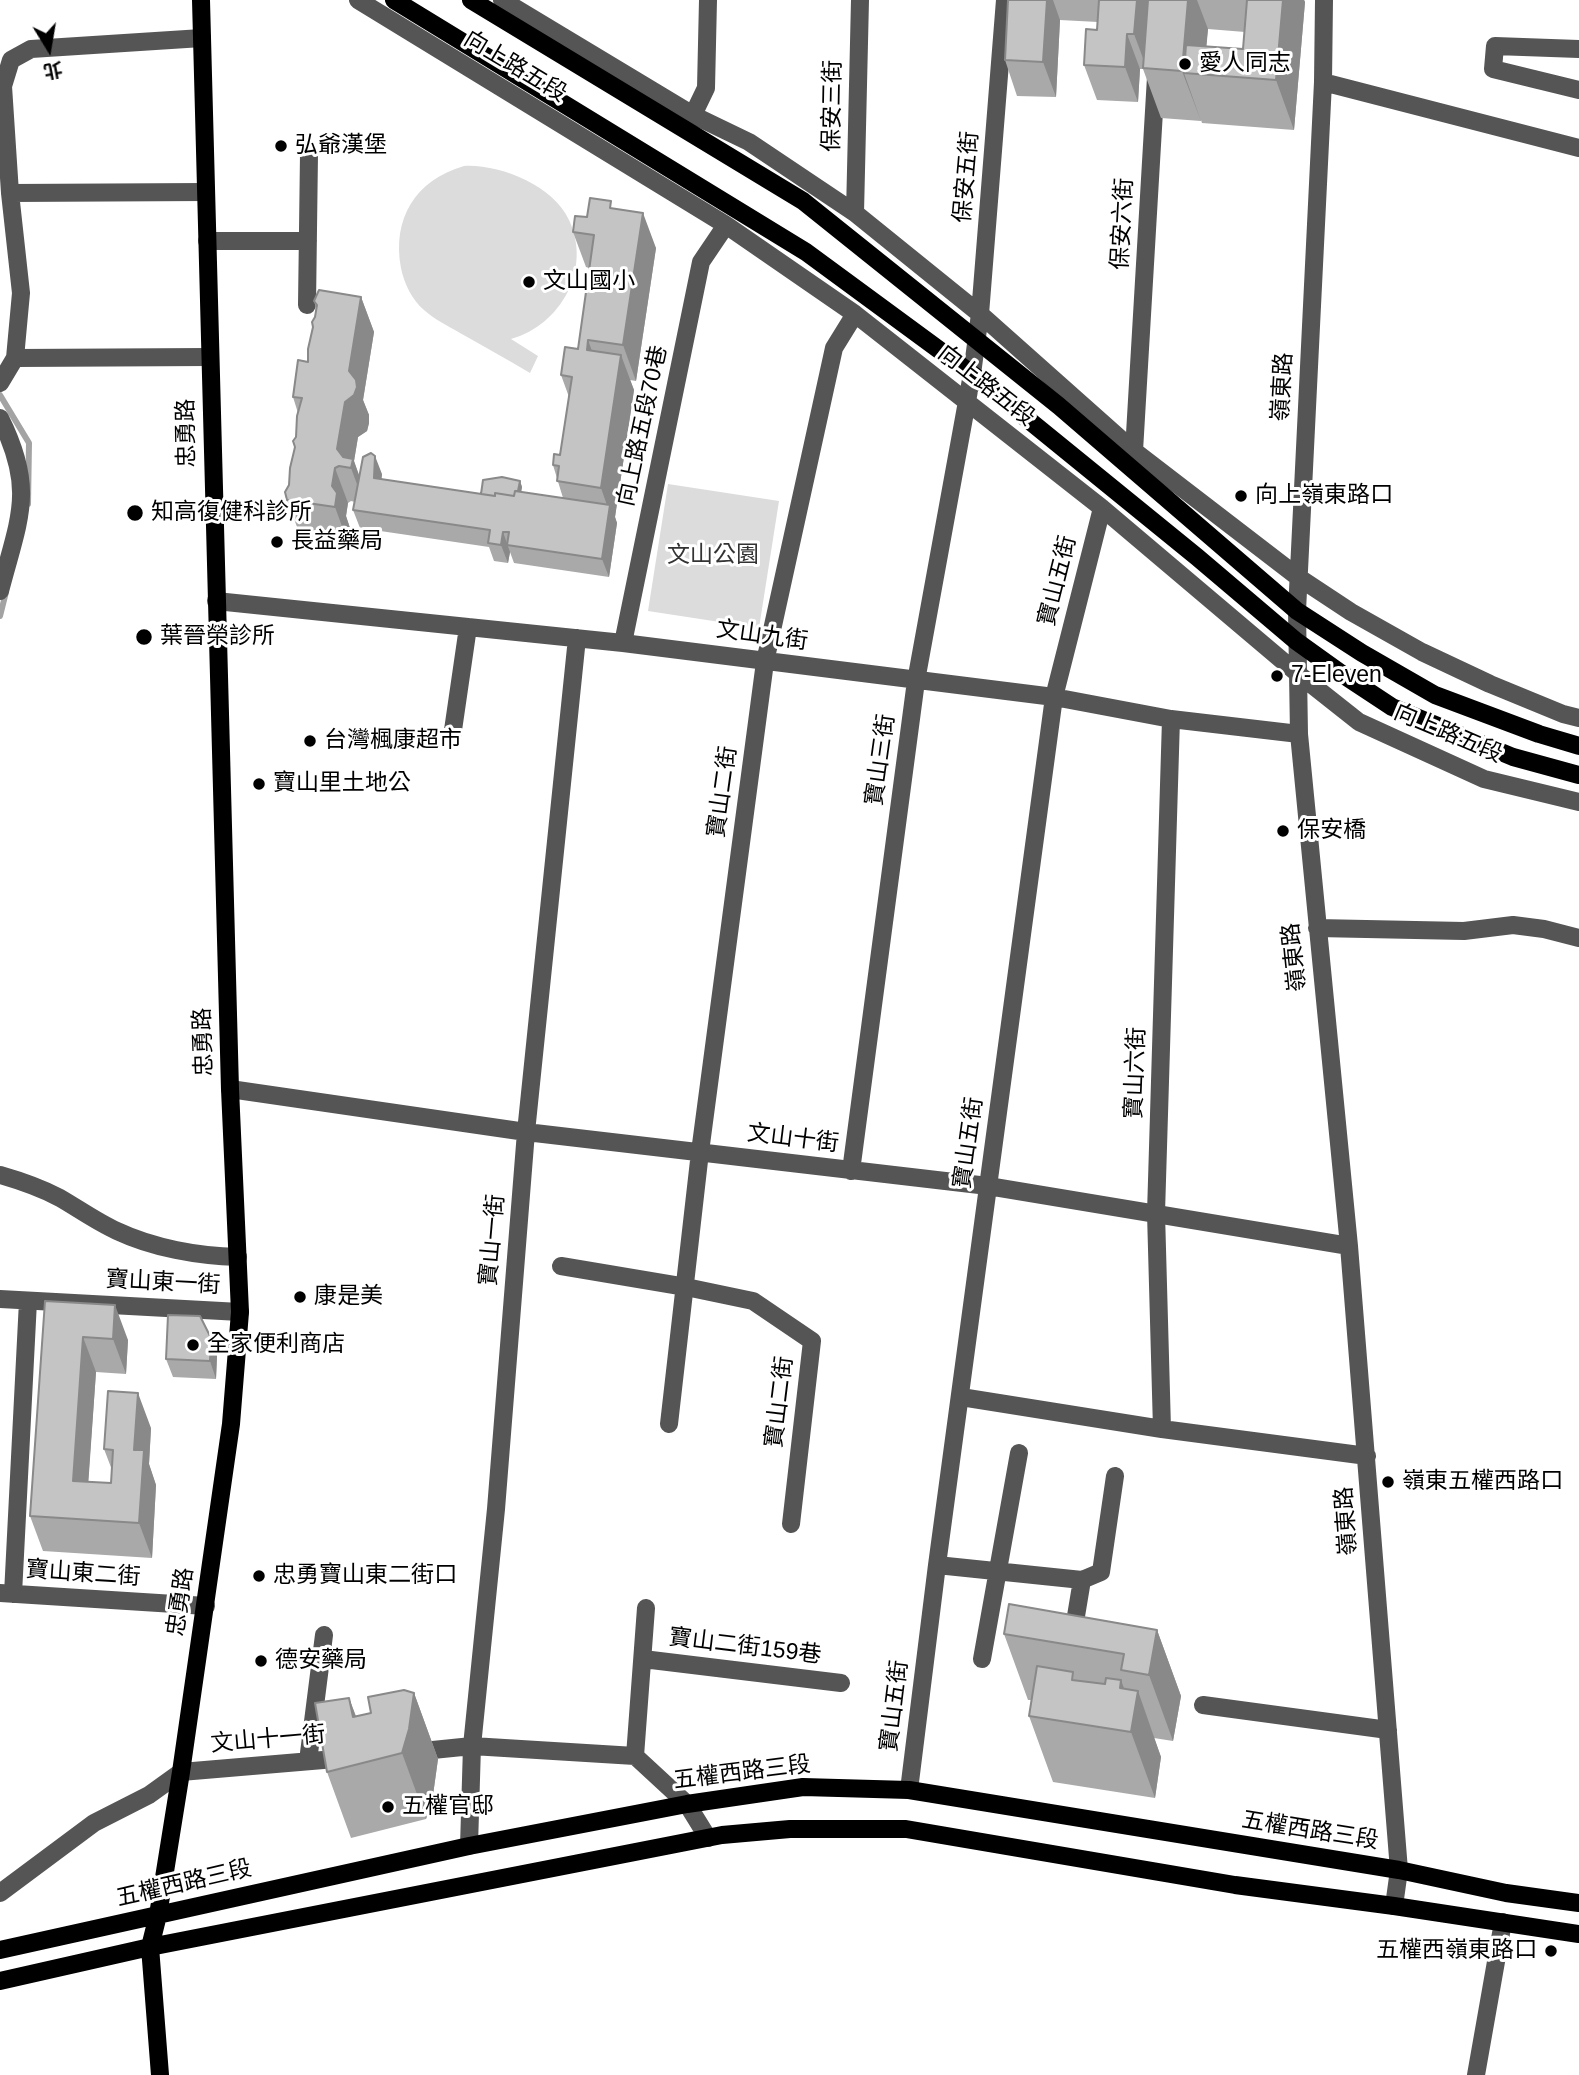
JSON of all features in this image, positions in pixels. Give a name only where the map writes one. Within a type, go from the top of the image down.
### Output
[{"type":"main road","name":"忠勇路","points":[[160,2075],[150,1948],[158,1915],[206,1606],[231,1424],[240,1312],[230,1089],[201,0]]},
{"type":"main road","name":"向上路五段","points":[[394,0],[806,253],[973,366],[1296,641],[1392,707],[1513,757],[1579,775]]},
{"type":"main road","name":"向上路五段","points":[[471,0],[803,201],[1070,415],[1297,611],[1434,695],[1579,746]]},
{"type":"main road","name":"五權西路三段","points":[[0,1950],[469,1846],[687,1804],[803,1787],[909,1790],[1399,1870],[1506,1893],[1579,1903]]},
{"type":"main road","points":[[0,1981],[150,1948],[708,1838],[790,1829],[906,1829],[1235,1885],[1579,1934]]},
{"type":"street","name":"向上路五段","points":[[358,0],[726,225],[855,314],[1102,508],[1359,722],[1484,779],[1579,802]]},
{"type":"street","name":"向上路五段","points":[[502,0],[693,115],[749,142],[855,213],[980,314],[1134,452],[1298,577],[1351,612],[1422,652],[1490,684],[1579,718]]},
{"type":"street","points":[[693,115],[706,88],[708,0]]},
{"type":"street","name":"保安三街","points":[[855,213],[860,0]]},
{"type":"street","name":"保安五街","points":[[973,366],[980,314],[1005,0]]},
{"type":"street","name":"嶺東路","points":[[1324,0],[1323,82],[1298,577],[1296,641],[1299,734],[1367,1456],[1399,1870],[1394,1906]]},
{"type":"street","points":[[0,383],[15,358],[21,293],[1,88],[11,60],[31,49],[202,38]]},
{"type":"street","points":[[1579,49],[1495,46],[1493,69],[1579,90]]},
{"type":"street","name":"保安六街","points":[[1134,452],[1157,55]]},
{"type":"street","points":[[1323,82],[1579,148]]},
{"type":"street","points":[[307,305],[309,154]]},
{"type":"street","points":[[10,193],[206,192]]},
{"type":"street","name":"向上路五段70巷","points":[[623,643],[701,262],[726,225]]},
{"type":"street","points":[[207,241],[308,242]]},
{"type":"street","name":"寶山二街","points":[[669,1424],[700,1152],[765,662],[834,348],[855,314]]},
{"type":"street","points":[[15,358],[209,357]]},
{"type":"street","name":"寶山三街","points":[[851,1171],[916,681],[973,366]]},
{"type":"street","points":[[0,418],[13,443],[23,491],[22,509],[0,591]]},
{"type":"street","name":"寶山五街","points":[[909,1790],[1054,697],[1102,508]]},
{"type":"street","name":"文山九街","points":[[216,601],[623,643],[1054,697],[1171,719],[1299,734]]},
{"type":"street","points":[[452,737],[468,627]]},
{"type":"street","name":"寶山一街","points":[[469,1846],[472,1746],[496,1509],[526,1132],[577,638]]},
{"type":"street","name":"寶山六街","points":[[1162,1429],[1156,1213],[1171,719]]},
{"type":"street","points":[[1317,928],[1464,931],[1513,925],[1579,938]]},
{"type":"street","name":"文山十街","points":[[230,1089],[526,1132],[988,1186],[1349,1246]]},
{"type":"street","points":[[0,1175],[27,1182],[116,1231],[141,1241],[209,1256],[238,1256]]},
{"type":"street","name":"寶山二街","points":[[561,1266],[753,1301],[812,1341],[791,1524]]},
{"type":"street","name":"寶山東一街","points":[[0,1299],[240,1312]]},
{"type":"street","points":[[7,1593],[27,1301]]},
{"type":"street","points":[[961,1397],[1162,1429],[1367,1456]]},
{"type":"street","points":[[982,1659],[1019,1453]]},
{"type":"street","points":[[937,1565],[1082,1580],[1101,1572],[1115,1476]]},
{"type":"street","points":[[1069,1656],[1082,1580]]},
{"type":"street","name":"寶山東二街","points":[[7,1593],[206,1606]]},
{"type":"street","points":[[635,1756],[646,1608]]},
{"type":"street","points":[[308,1761],[324,1636]]},
{"type":"street","name":"寶山二街159巷","points":[[643,1659],[841,1684]]},
{"type":"street","points":[[1203,1705],[1388,1730]]},
{"type":"street","points":[[390,1754],[472,1746],[635,1756],[687,1804],[708,1838]]},
{"type":"street","name":"文山十一街","points":[[0,1893],[94,1823],[149,1795],[181,1772],[362,1756]]},
{"type":"street","points":[[1476,2075],[1503,1922]]},
{"type":"green space","points":[[464,166],[493,169],[524,179],[551,197],[569,220],[577,257],[567,293],[544,321],[529,332],[511,339],[538,356],[530,373],[428,313],[416,301],[404,279],[399,250],[400,233],[411,204],[432,181]]},
{"type":"green space","name":"文山公園","points":[[668,484],[779,501],[759,628],[648,611]]},
{"type":"building","points":[[1008,0],[1047,0],[1043,62],[1005,60]]},
{"type":"building","points":[[1099,0],[1137,0],[1134,34],[1127,34],[1125,67],[1084,65],[1086,29],[1097,30]]},
{"type":"building","points":[[1148,0],[1188,0],[1182,71],[1143,68]]},
{"type":"building","points":[[1247,0],[1283,0],[1276,80],[1184,73],[1186,45],[1243,49]]},
{"type":"building","points":[[590,198],[611,201],[610,208],[643,213],[623,345],[588,340],[587,350],[621,355],[601,488],[557,481],[559,466],[553,465],[554,454],[560,455],[572,377],[561,375],[565,347],[578,349],[594,235],[573,232],[575,216],[587,217]]},
{"type":"building","points":[[319,290],[361,297],[349,371],[356,380],[357,387],[354,395],[345,402],[337,449],[343,457],[353,459],[351,468],[335,468],[332,486],[337,493],[335,507],[287,500],[285,492],[289,485],[295,447],[293,441],[296,437],[297,416],[302,398],[293,397],[298,360],[308,362],[312,322],[317,305],[314,301]]},
{"type":"building","points":[[371,453],[375,456],[374,478],[495,496],[495,493],[514,496],[515,491],[610,505],[602,559],[507,545],[509,532],[503,532],[501,545],[488,543],[490,530],[353,510],[363,457]]},
{"type":"building","points":[[502,477],[520,481],[514,496],[481,494],[483,480]]},
{"type":"building","points":[[45,1301],[115,1305],[113,1339],[83,1337],[73,1481],[111,1483],[113,1450],[104,1449],[108,1391],[138,1393],[134,1450],[144,1450],[139,1523],[30,1516]]},
{"type":"building","points":[[168,1315],[200,1316],[211,1338],[210,1361],[166,1359]]},
{"type":"building","points":[[1009,1604],[1157,1630],[1149,1675],[1121,1670],[1124,1654],[1004,1634]]},
{"type":"building","points":[[1037,1666],[1073,1672],[1072,1680],[1105,1684],[1106,1678],[1121,1680],[1120,1688],[1138,1691],[1131,1732],[1029,1716]]},
{"type":"building","points":[[404,1690],[414,1693],[409,1729],[402,1753],[327,1772],[315,1703],[349,1698],[353,1717],[371,1713],[368,1697]]},
{"type":"waterway","points":[[0,395],[29,443],[28,504]]},
{"type":"waterway","points":[[0,616],[6,592]]},
{"type":"place","name":"愛人同志","points":[[1185,64]]},
{"type":"place","name":"弘爺漢堡","points":[[281,146]]},
{"type":"place","name":"文山國小","points":[[529,282]]},
{"type":"place","name":"向上嶺東路口","points":[[1241,496]]},
{"type":"place","name":"知高復健科診所","points":[[135,513]]},
{"type":"place","name":"長益藥局","points":[[277,542]]},
{"type":"place","name":"葉晉榮診所","points":[[144,637]]},
{"type":"place","name":"7-Eleven","points":[[1277,676]]},
{"type":"place","name":"台灣楓康超市","points":[[310,741]]},
{"type":"place","name":"寶山里土地公","points":[[259,784]]},
{"type":"place","name":"保安橋","points":[[1283,831]]},
{"type":"place","name":"康是美","points":[[300,1297]]},
{"type":"place","name":"全家便利商店","points":[[193,1345]]},
{"type":"place","name":"嶺東五權西路口","points":[[1388,1482]]},
{"type":"place","name":"忠勇寶山東二街口","points":[[259,1576]]},
{"type":"place","name":"德安藥局","points":[[261,1661]]},
{"type":"place","name":"五權官邸","points":[[388,1807]]},
{"type":"place","name":"五權西嶺東路口","points":[[1551,1951]]}]
